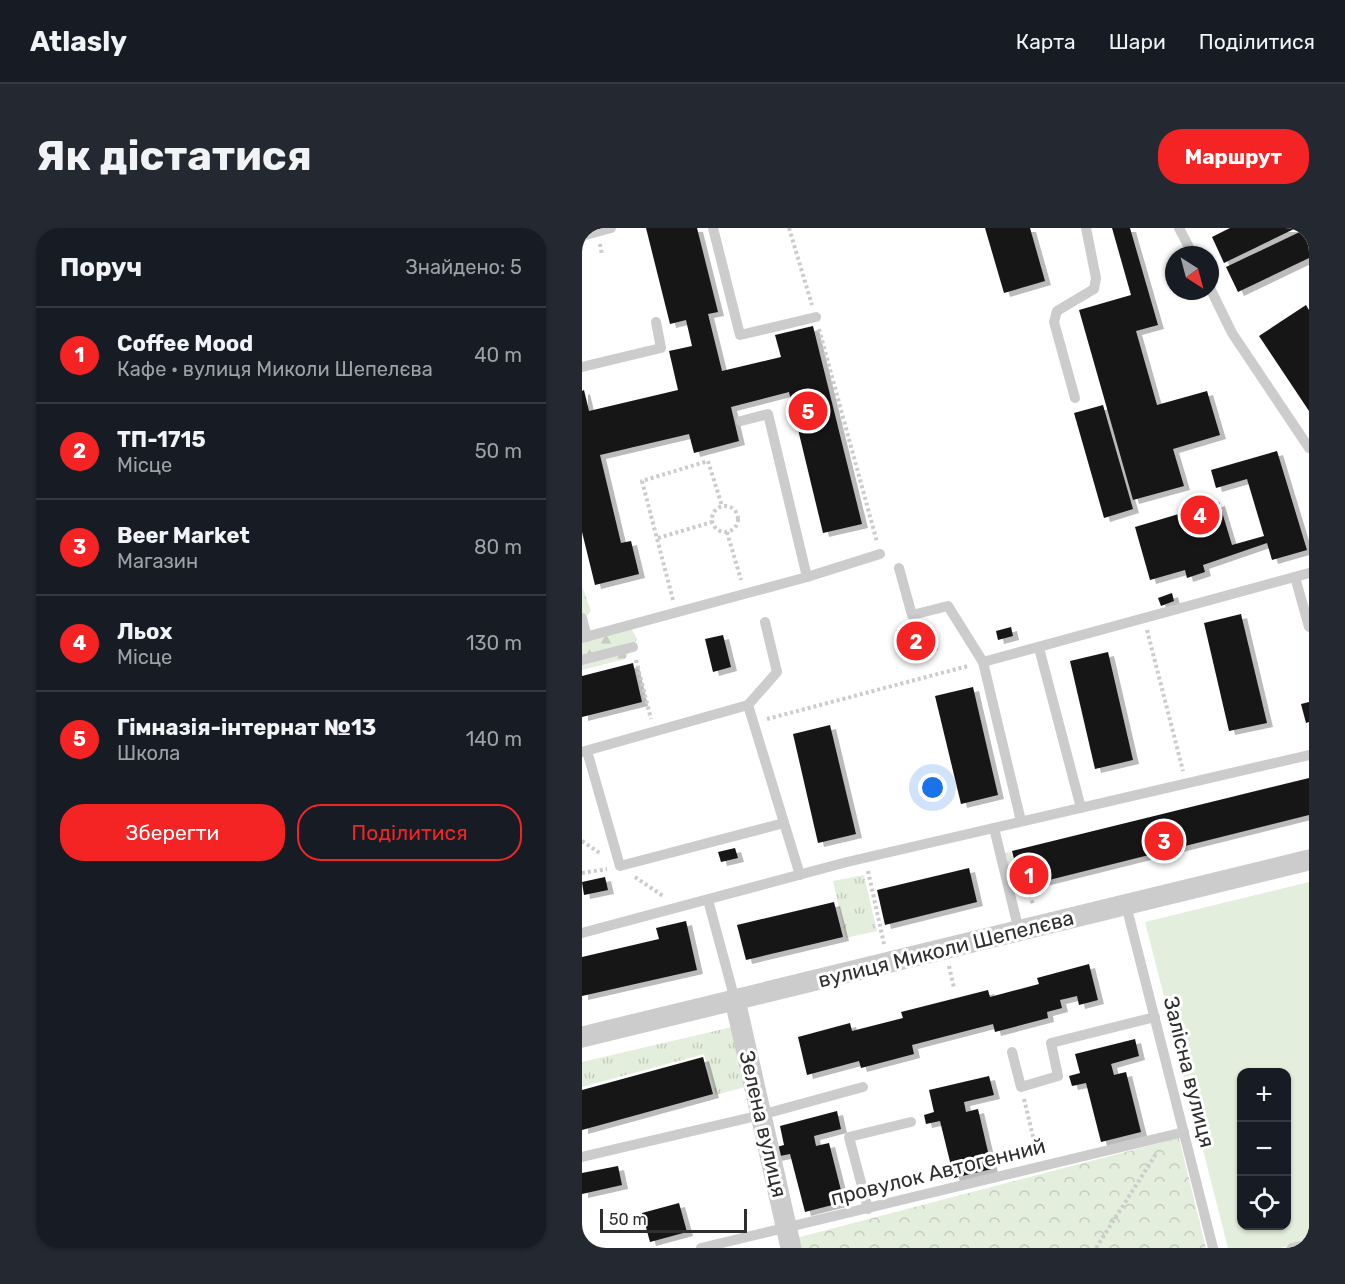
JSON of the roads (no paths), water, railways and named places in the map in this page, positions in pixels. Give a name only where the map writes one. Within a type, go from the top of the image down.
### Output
[{"type":"street","name":"вулиця Миколи Шепелєва","points":[[582,1037],[1309,860]]},
{"type":"street","name":"Зелена вулиця","points":[[735,1000],[789,1238]]},
{"type":"lane","points":[[582,236],[610,228]]},
{"type":"lane","points":[[713,228],[740,335],[816,317]]},
{"type":"lane","points":[[1075,398],[1054,322],[1057,311],[1094,289],[1096,278],[1086,228]]},
{"type":"lane","points":[[1180,228],[1189,246]]},
{"type":"lane","points":[[1216,300],[1232,333],[1309,448]]},
{"type":"lane","points":[[582,367],[662,348],[656,322]]},
{"type":"lane","points":[[741,421],[768,414],[807,577]]},
{"type":"lane","points":[[582,618],[585,637],[807,577],[880,554]]},
{"type":"lane","points":[[899,568],[912,615],[948,606],[983,662],[1021,821]]},
{"type":"lane","points":[[983,662],[1145,620],[1309,573]]},
{"type":"lane","points":[[1295,577],[1309,627]]},
{"type":"lane","points":[[765,622],[777,672],[748,705],[585,752],[620,867],[784,823]]},
{"type":"lane","points":[[582,660],[633,647]]},
{"type":"lane","points":[[1039,648],[1081,808]]},
{"type":"lane","points":[[748,705],[800,875]]},
{"type":"lane","points":[[582,933],[865,858],[1309,755]]},
{"type":"lane","points":[[994,828],[1019,931]]},
{"type":"lane","points":[[708,900],[735,1000]]},
{"type":"lane","name":"Залісна вулиця","points":[[1126,905],[1213,1248]]},
{"type":"lane","points":[[1012,1052],[1021,1087],[1058,1076],[1051,1043],[1155,1017]]},
{"type":"lane","points":[[582,1157],[761,1115],[863,1087]]},
{"type":"lane","points":[[868,1209],[849,1137],[911,1122]]},
{"type":"lane","name":"провулок Автогенний","points":[[701,1248],[789,1238],[868,1209],[1184,1132]]},
{"type":"lane","points":[[1292,1248],[1309,1244]]},
{"type":"place","name":"Гімназія-інтернат №13","points":[[808,411]]},
{"type":"place","name":"Льох","points":[[1200,515]]},
{"type":"place","name":"ТП-1715","points":[[916,641]]},
{"type":"place","name":"Beer Market","points":[[1164,841]]},
{"type":"place","name":"Coffee Mood","points":[[1029,875]]}]
